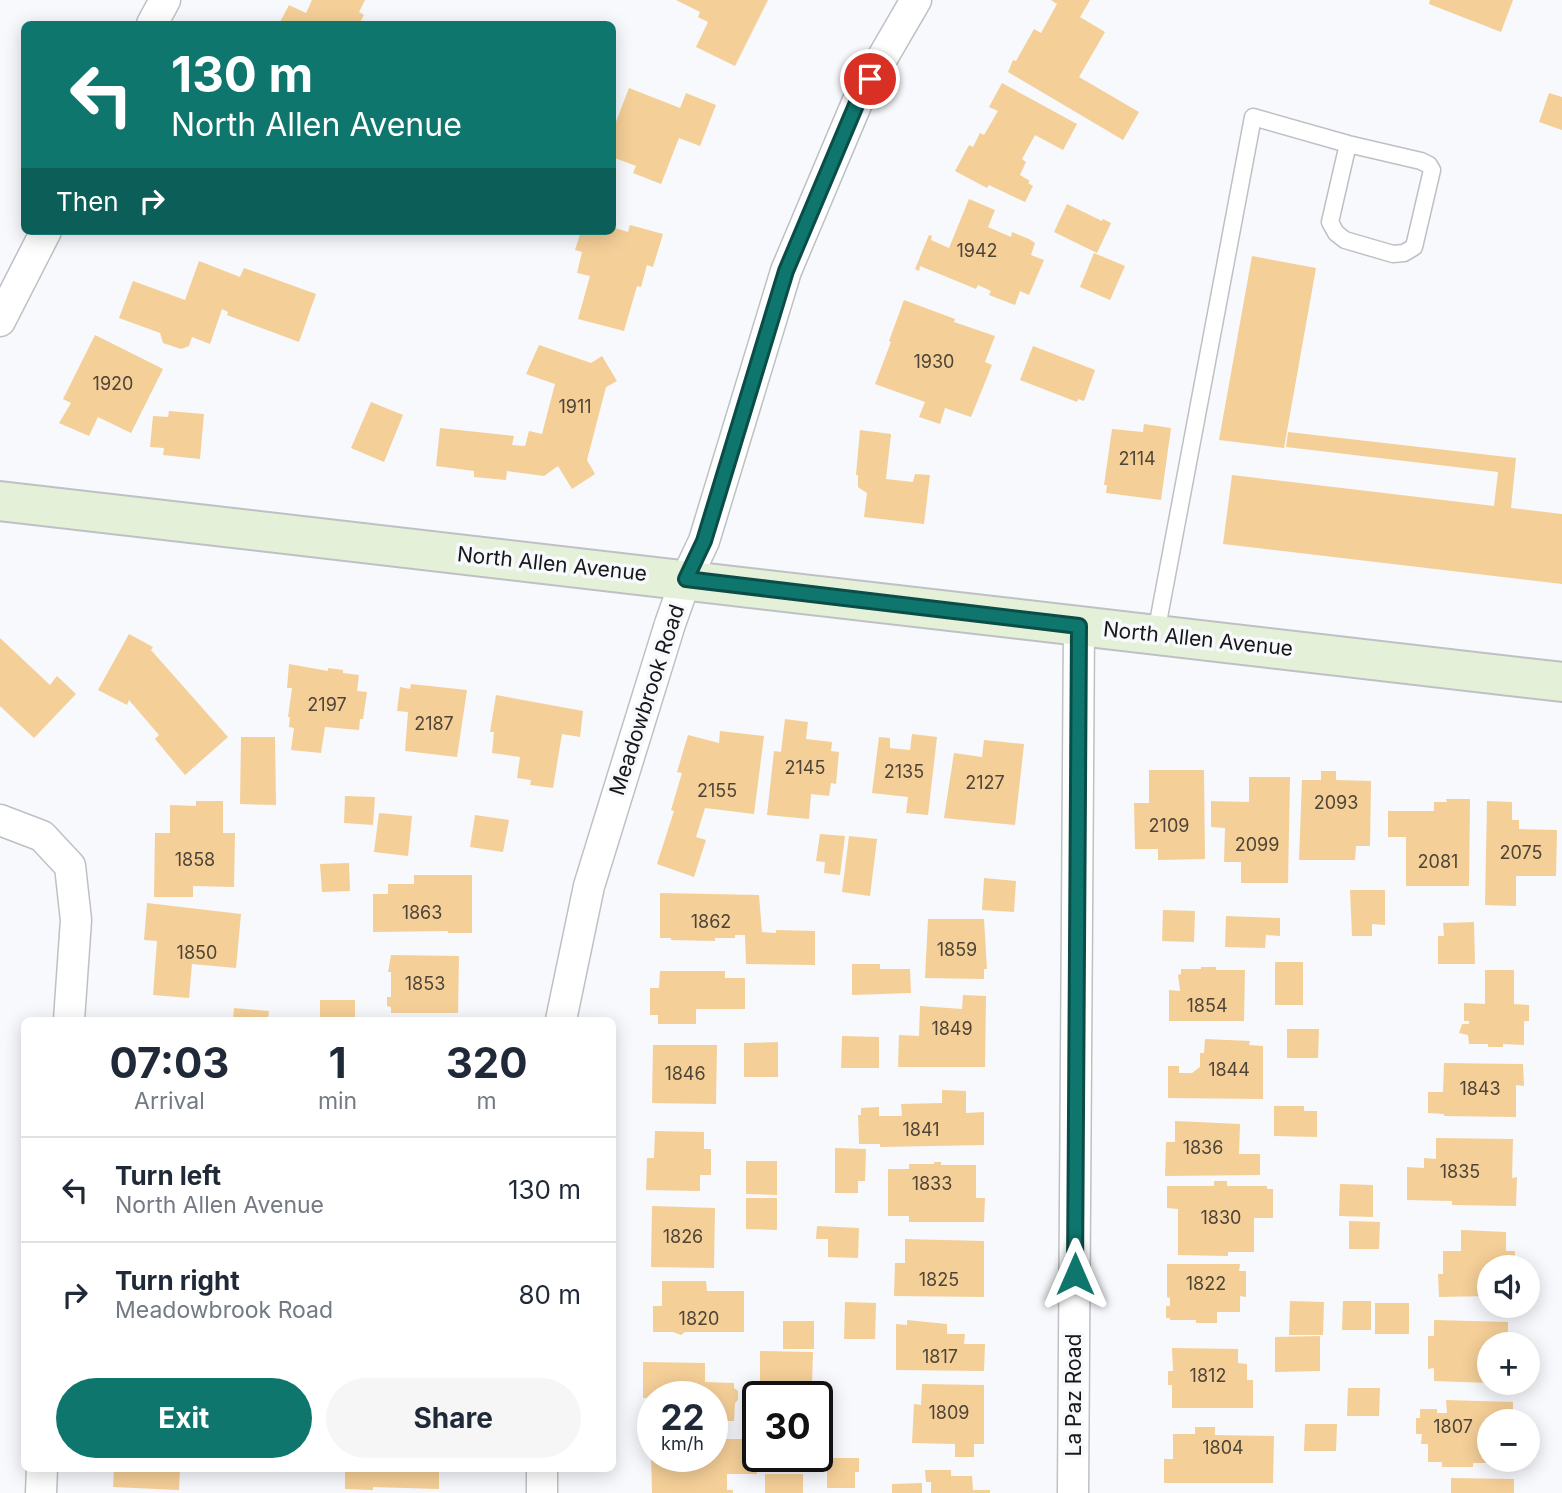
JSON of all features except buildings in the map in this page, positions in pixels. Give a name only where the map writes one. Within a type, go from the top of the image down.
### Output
[{"type":"street","points":[[154,21],[165,0]]},
{"type":"street","name":"Meadowbrook Road","points":[[562,1017],[589,886],[686,579],[704,541],[786,271],[859,98],[916,0]]},
{"type":"street","points":[[0,321],[44,235]]},
{"type":"street","name":"North Allen Avenue","points":[[0,501],[1562,682]]},
{"type":"street","name":"La Paz Road","points":[[1073,1493],[1079,626]]},
{"type":"street","points":[[0,820],[42,836],[70,866],[75,920],[69,1017]]},
{"type":"street","points":[[41,1493],[42,1472]]},
{"type":"street","points":[[542,1472],[542,1493]]},
{"type":"lane","points":[[1156,634],[1253,117],[1429,165],[1432,170],[1414,247],[1404,253],[1393,254],[1345,240],[1336,233],[1330,222],[1348,144]]},
{"type":"route","points":[[870,79],[859,98],[786,271],[704,541],[686,579],[1079,626],[1075,1274]]}]
